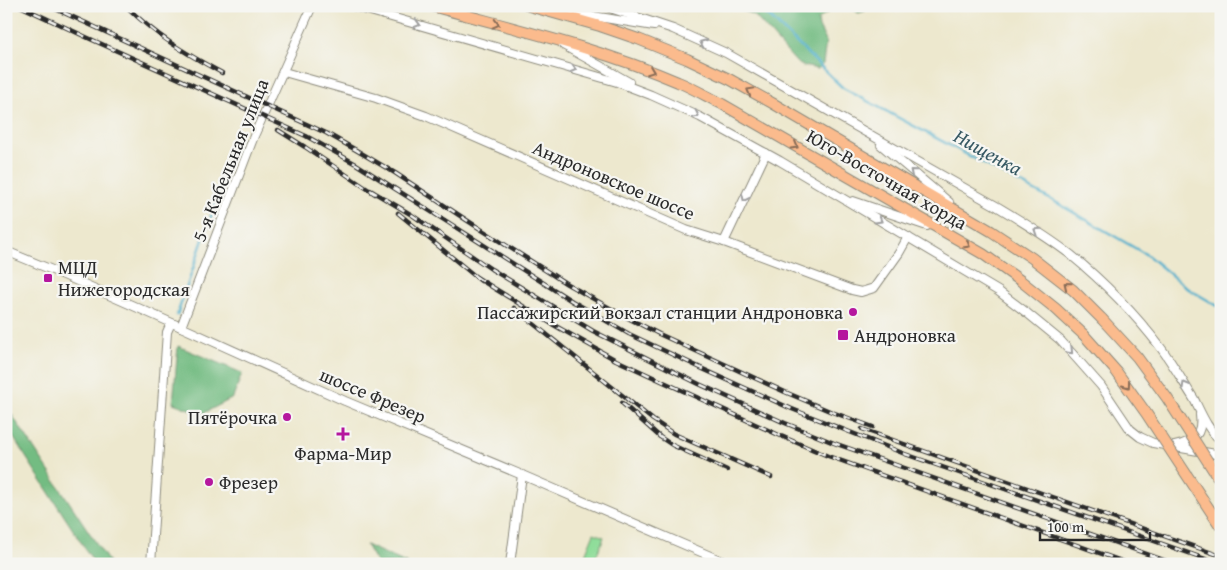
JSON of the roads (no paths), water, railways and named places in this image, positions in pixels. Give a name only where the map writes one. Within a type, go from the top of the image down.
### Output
[{"type":"main road","name":"Юго-Восточная хорда","points":[[432,6],[624,61],[679,82],[722,104],[983,254],[1056,309],[1084,335],[1116,370],[1221,527]]},
{"type":"main road","name":"Юго-Восточная хорда","points":[[530,6],[600,26],[687,58],[766,100],[991,231],[1032,258],[1073,290],[1137,357],[1167,398],[1221,482]]},
{"type":"street","name":"5-я Кабельная улица","points":[[181,327],[254,136],[312,6]]},
{"type":"street","points":[[353,6],[617,82],[700,116],[998,291],[1060,340],[1101,386],[1130,429],[1140,438],[1153,443],[1221,455]]},
{"type":"street","points":[[370,6],[386,16]]},
{"type":"street","points":[[530,6],[673,30]]},
{"type":"street","points":[[604,6],[673,30],[726,53],[998,207],[1071,255],[1116,296],[1162,349],[1209,428],[1221,440]]},
{"type":"street","points":[[552,39],[651,95]]},
{"type":"street","name":"Андроновское шоссе","points":[[284,72],[376,98],[426,116],[686,230],[724,242],[852,290],[861,292],[874,288],[894,261],[908,237]]},
{"type":"street","points":[[868,134],[964,215]]},
{"type":"street","points":[[724,242],[766,154]]},
{"type":"street","points":[[836,195],[942,231]]},
{"type":"street","name":"шоссе Фрезер","points":[[6,251],[345,401],[726,563]]},
{"type":"street","points":[[151,564],[170,323]]},
{"type":"street","points":[[1173,446],[1187,443],[1197,436],[1201,424],[1199,409]]},
{"type":"street","points":[[510,564],[522,475]]},
{"type":"waterway","name":"Нищенка","points":[[754,6],[770,17],[843,88],[1059,204],[1147,255],[1187,288],[1221,308]]},
{"type":"waterway","points":[[231,160],[239,138]]},
{"type":"waterway","points":[[177,315],[226,173]]},
{"type":"railway","points":[[20,6],[306,136],[356,164],[572,301],[629,334],[705,370],[792,409],[905,454],[1220,564]]},
{"type":"railway","points":[[49,6],[326,133],[395,173],[567,284],[659,334],[785,392],[873,427]]},
{"type":"railway","points":[[126,6],[137,17],[171,43],[222,73]]},
{"type":"railway","points":[[278,130],[375,194]]},
{"type":"railway","points":[[370,190],[412,215],[491,269],[593,331],[699,384],[834,443],[1175,564]]},
{"type":"railway","points":[[398,213],[481,281]]},
{"type":"railway","points":[[476,277],[552,324],[616,360],[781,436],[828,456],[1130,564]]},
{"type":"railway","points":[[514,308],[653,420],[674,434],[771,477]]},
{"type":"railway","points":[[622,403],[660,437],[672,445],[727,470]]},
{"type":"railway","points":[[862,429],[1221,556]]},
{"type":"place","name":"МЦД Нижегородская","points":[[48,278]]},
{"type":"place","name":"Пассажирский вокзал станции Андроновка","points":[[853,312]]},
{"type":"place","name":"Андроновка","points":[[843,335]]},
{"type":"place","name":"Пятёрочка","points":[[287,417]]},
{"type":"place","name":"Фарма-Мир","points":[[343,434]]},
{"type":"place","name":"Фрезер","points":[[209,482]]}]
